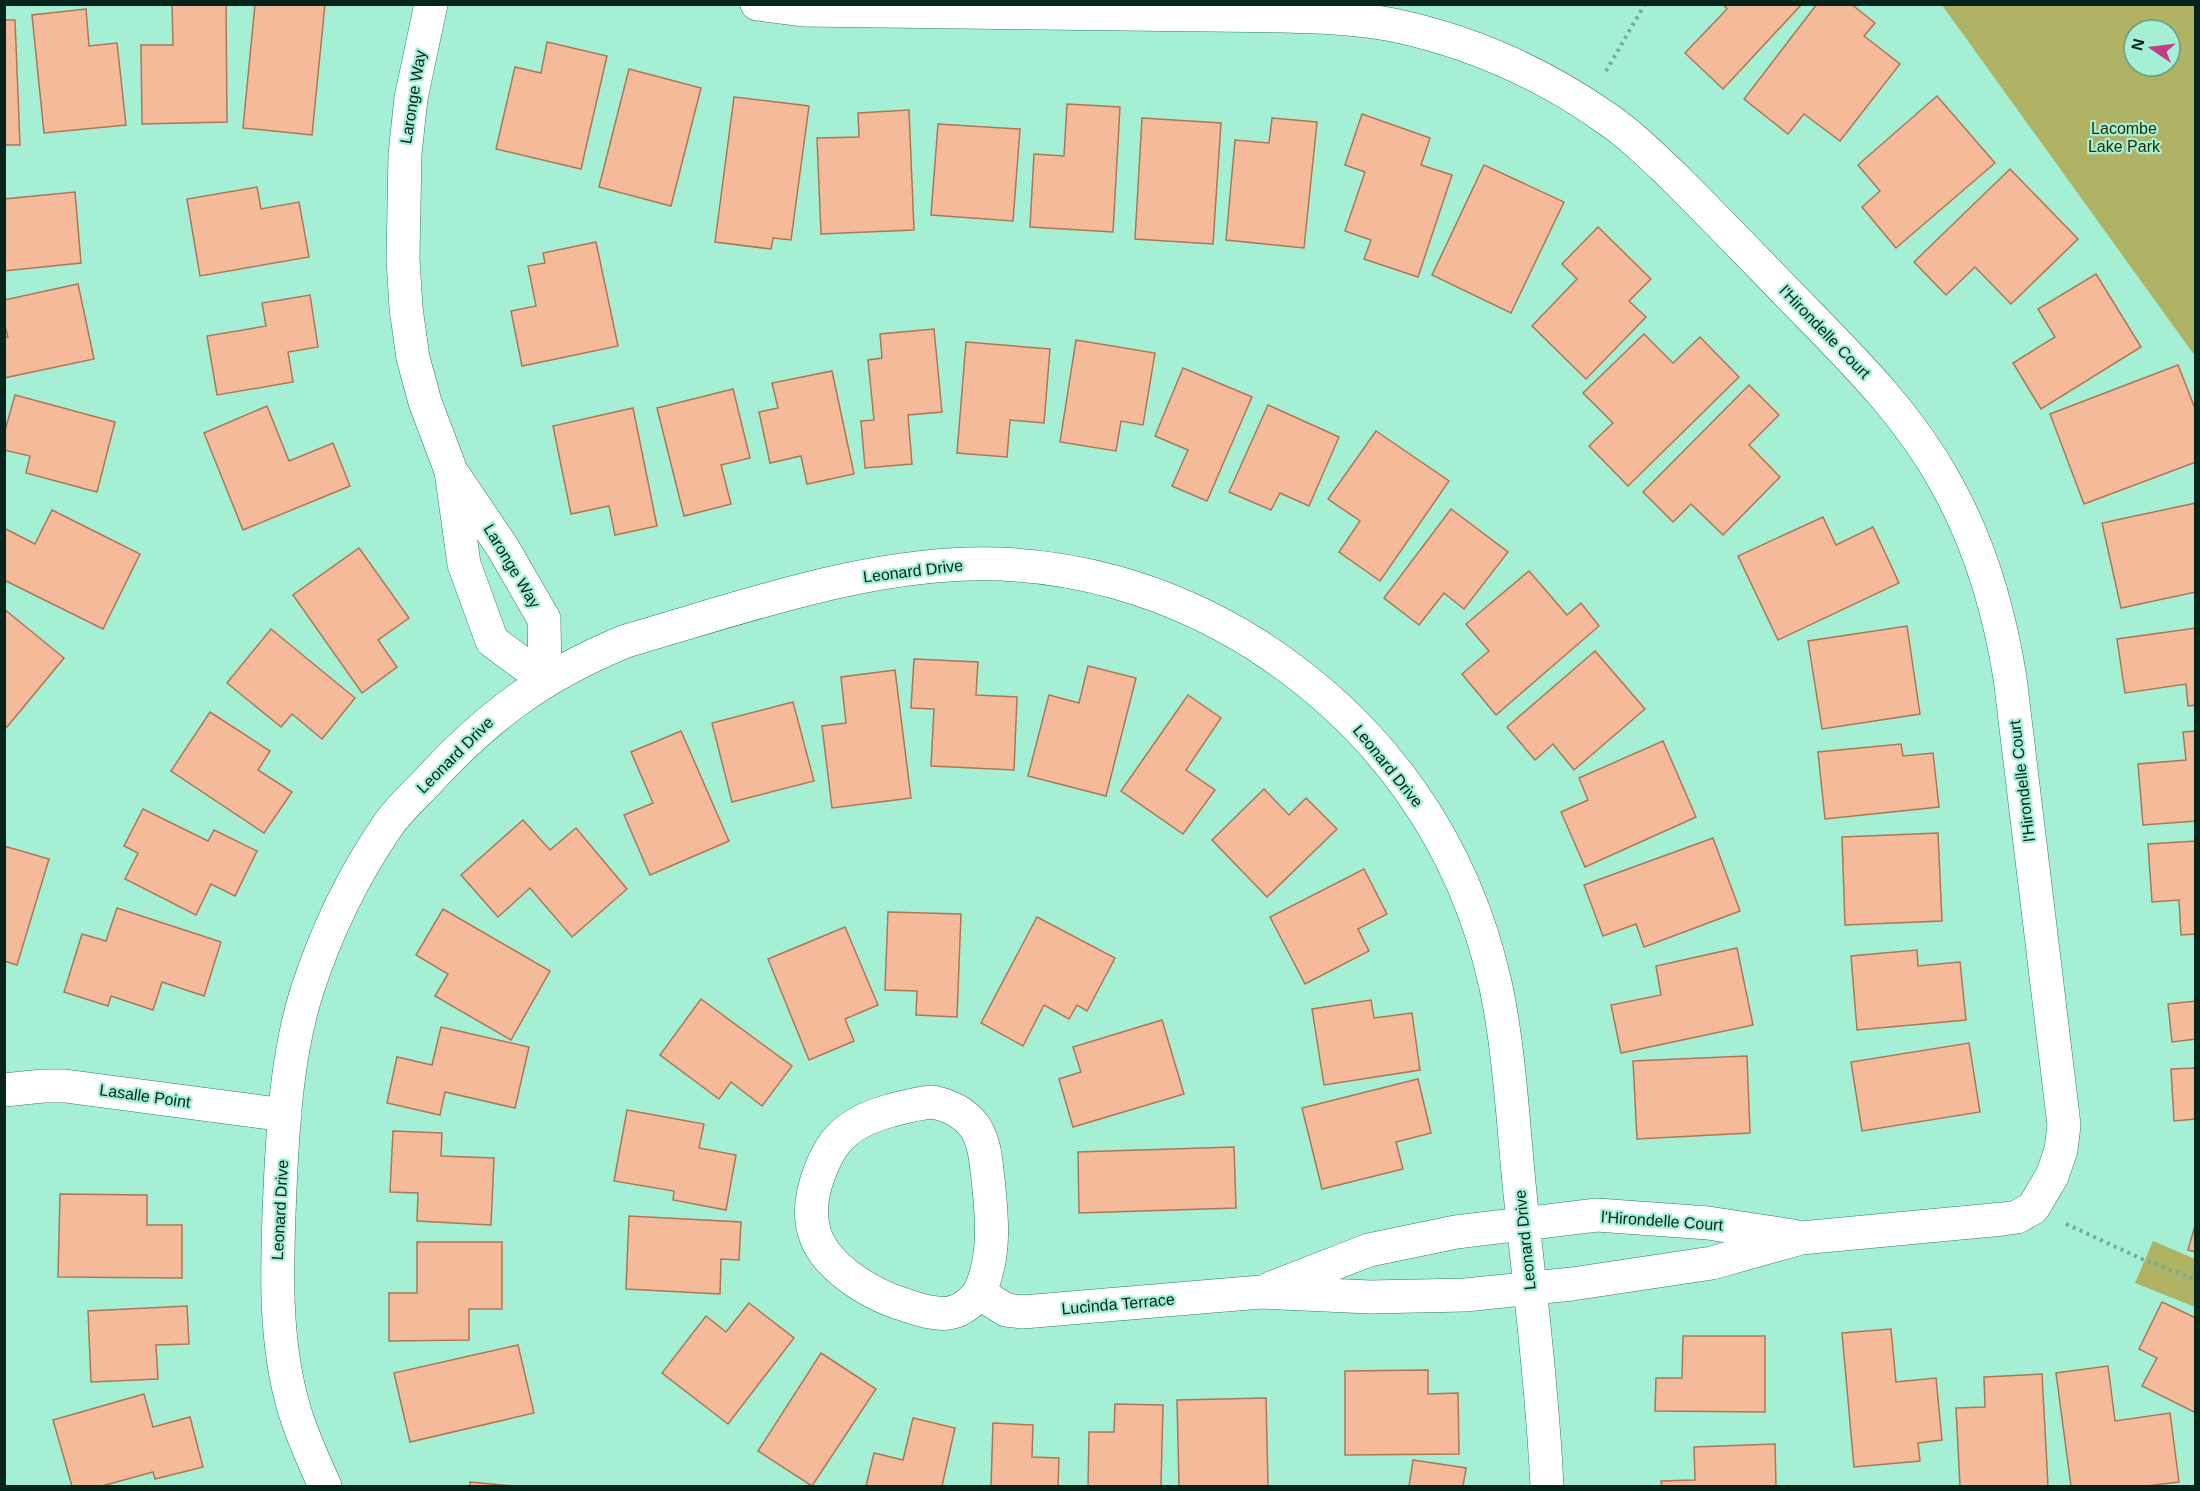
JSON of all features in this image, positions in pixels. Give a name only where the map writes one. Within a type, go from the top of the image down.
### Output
[{"type":"street","name":"Laronge Way","points":[[431,4],[411,98],[405,154],[403,259],[406,308],[413,358],[425,402],[451,471],[464,564],[492,641],[545,680]]},
{"type":"street","name":"l'Hirondelle Court","points":[[758,4],[803,10],[1283,16],[1356,20],[1423,33],[1493,55],[1529,72],[1586,105],[1625,133],[1675,178],[1868,376],[1922,444],[1944,480],[1963,516],[1985,571],[2002,632],[2010,678],[2064,1125],[2061,1150],[2052,1176],[2033,1208],[2017,1217],[1800,1238],[1712,1263],[1529,1288]]},
{"type":"street","name":"Laronge Way","points":[[451,471],[503,548],[544,619],[545,680]]},
{"type":"street","name":"Leonard Drive","points":[[325,1486],[295,1411],[280,1330],[277,1247],[285,1115],[293,1050],[307,992],[340,904],[389,823],[486,722],[545,680],[578,662],[626,641],[804,590],[871,575],[954,565],[1012,564],[1051,568],[1101,578],[1176,601],[1228,627],[1303,678],[1342,710],[1376,745],[1406,783],[1435,827],[1463,881],[1496,987],[1504,1038],[1523,1223],[1547,1486]]},
{"type":"street","name":"Lasalle Point","points":[[4,1090],[64,1086],[285,1115]]},
{"type":"street","points":[[933,1102],[960,1112],[974,1126],[985,1153],[993,1223],[987,1267],[980,1293],[956,1311],[917,1309],[890,1300],[865,1287],[832,1262],[824,1252],[813,1230],[811,1205],[813,1193],[820,1167],[827,1154],[835,1142],[855,1123],[913,1104],[933,1102]]},
{"type":"street","name":"l'Hirondelle Court","points":[[1523,1223],[1610,1215],[1708,1223],[1800,1238]]},
{"type":"street","name":"Lucinda Terrace","points":[[1261,1292],[1369,1250],[1456,1232],[1523,1223]]},
{"type":"street","name":"Lucinda Terrace","points":[[980,1293],[1006,1310],[1023,1312],[1261,1292],[1370,1297],[1465,1294],[1529,1288]]},
{"type":"path","points":[[1586,105],[1646,4]]},
{"type":"path","points":[[2033,1208],[2142,1259],[2196,1280]]},
{"type":"green space","name":"Lacombe Lake Park","points":[[1942,5],[2195,5],[2195,356]]},
{"type":"green space","points":[[2153,1241],[2195,1259],[2195,1307],[2135,1283]]},
{"type":"building","points":[[172,4],[226,4],[227,122],[142,124],[141,45],[173,45]]},
{"type":"building","points":[[255,4],[325,4],[312,135],[243,128]]},
{"type":"building","points":[[1723,4],[1802,4],[1723,89],[1685,53],[1727,9]]},
{"type":"building","points":[[1817,4],[1851,4],[1875,23],[1864,36],[1900,64],[1840,141],[1804,114],[1788,134],[1744,99]]},
{"type":"building","points":[[86,9],[89,46],[117,43],[126,125],[44,133],[32,15]]},
{"type":"building","points":[[4,20],[15,20],[20,145],[4,145]]},
{"type":"building","points":[[547,42],[607,56],[581,169],[496,149],[515,67],[541,73]]},
{"type":"building","points":[[629,69],[701,88],[671,206],[599,187]]},
{"type":"building","points":[[1937,96],[1995,163],[1896,248],[1862,207],[1880,191],[1858,165]]},
{"type":"building","points":[[734,97],[809,106],[791,240],[773,238],[771,249],[715,242]]},
{"type":"building","points":[[1067,104],[1120,107],[1113,232],[1030,227],[1034,154],[1064,156]]},
{"type":"building","points":[[909,110],[914,230],[821,234],[817,138],[859,137],[858,113]]},
{"type":"building","points":[[1362,114],[1430,138],[1421,165],[1452,175],[1418,277],[1364,259],[1371,240],[1345,231],[1365,172],[1345,165]]},
{"type":"building","points":[[1142,118],[1221,123],[1213,244],[1135,239]]},
{"type":"building","points":[[1272,118],[1317,122],[1304,248],[1226,240],[1235,140],[1269,143]]},
{"type":"building","points":[[938,124],[1020,129],[1013,221],[931,215]]},
{"type":"building","points":[[1484,165],[1564,202],[1511,313],[1432,275]]},
{"type":"building","points":[[2010,169],[2078,239],[2011,304],[1975,267],[1946,295],[1914,262]]},
{"type":"building","points":[[257,187],[261,209],[299,202],[309,257],[200,276],[187,199]]},
{"type":"building","points":[[75,192],[81,263],[4,271],[4,199]]},
{"type":"building","points":[[1598,227],[1651,279],[1629,301],[1646,317],[1586,379],[1532,326],[1577,279],[1562,264]]},
{"type":"building","points":[[596,242],[618,346],[522,366],[511,311],[536,306],[528,266],[545,263],[543,253]]},
{"type":"building","points":[[2096,274],[2141,347],[2041,409],[2013,363],[2055,337],[2038,309]]},
{"type":"building","points":[[78,284],[94,359],[4,378],[4,338],[8,337],[4,323],[4,300]]},
{"type":"building","points":[[310,295],[318,347],[288,352],[293,382],[217,395],[207,336],[266,326],[262,303]]},
{"type":"building","points":[[934,329],[942,412],[908,415],[912,464],[865,468],[861,421],[874,420],[868,360],[882,358],[880,334]]},
{"type":"building","points":[[1644,334],[1673,363],[1700,337],[1739,377],[1628,486],[1589,446],[1613,423],[1583,393]]},
{"type":"building","points":[[1076,340],[1155,353],[1143,425],[1121,421],[1116,451],[1060,442]]},
{"type":"building","points":[[966,342],[1050,349],[1044,423],[1010,420],[1007,457],[957,453]]},
{"type":"building","points":[[2178,365],[2196,411],[2196,462],[2084,504],[2050,414]]},
{"type":"building","points":[[1183,368],[1252,397],[1207,501],[1172,486],[1188,450],[1155,436]]},
{"type":"building","points":[[832,371],[854,474],[807,484],[801,456],[770,463],[759,412],[778,408],[772,383]]},
{"type":"building","points":[[1749,385],[1779,415],[1749,445],[1780,477],[1723,535],[1691,504],[1673,522],[1643,492]]},
{"type":"building","points":[[733,389],[750,458],[721,465],[731,504],[684,516],[657,408]]},
{"type":"building","points":[[15,395],[115,422],[97,492],[26,473],[30,456],[4,450],[4,434]]},
{"type":"building","points":[[1268,405],[1339,437],[1309,506],[1280,493],[1271,510],[1229,492]]},
{"type":"building","points":[[267,406],[289,461],[333,443],[350,486],[243,530],[204,433]]},
{"type":"building","points":[[633,408],[657,526],[615,535],[609,506],[571,514],[553,426]]},
{"type":"building","points":[[1376,431],[1449,481],[1380,581],[1339,552],[1360,521],[1328,499]]},
{"type":"building","points":[[2196,503],[2196,592],[2121,608],[2102,523]]},
{"type":"building","points":[[1451,509],[1508,552],[1464,609],[1444,593],[1419,625],[1384,598]]},
{"type":"building","points":[[52,510],[140,554],[103,629],[4,580],[4,528],[35,544]]},
{"type":"building","points":[[1823,517],[1836,545],[1873,527],[1899,583],[1778,640],[1738,556]]},
{"type":"building","points":[[359,548],[409,618],[378,640],[397,667],[362,693],[293,595]]},
{"type":"building","points":[[1529,571],[1567,615],[1581,603],[1599,626],[1496,715],[1462,674],[1489,651],[1466,624]]},
{"type":"building","points":[[4,609],[64,658],[7,727],[4,725]]},
{"type":"building","points":[[1907,626],[1920,714],[1822,729],[1808,641]]},
{"type":"building","points":[[2196,628],[2196,705],[2188,706],[2186,684],[2125,693],[2117,639]]},
{"type":"building","points":[[271,629],[355,698],[322,739],[292,714],[281,727],[227,683]]},
{"type":"building","points":[[1595,651],[1645,709],[1574,770],[1553,744],[1535,760],[1507,727]]},
{"type":"building","points":[[914,659],[978,662],[976,695],[1017,697],[1014,770],[931,766],[934,709],[911,708]]},
{"type":"building","points":[[1088,666],[1136,678],[1106,796],[1028,776],[1049,695],[1079,703]]},
{"type":"building","points":[[895,670],[911,798],[832,808],[822,726],[846,723],[841,677]]},
{"type":"building","points":[[1188,695],[1221,718],[1186,770],[1215,790],[1183,834],[1121,791]]},
{"type":"building","points":[[793,702],[814,781],[732,802],[712,723]]},
{"type":"building","points":[[210,712],[270,751],[258,770],[292,792],[264,833],[171,771]]},
{"type":"building","points":[[681,731],[729,841],[650,875],[624,815],[653,803],[631,752]]},
{"type":"building","points":[[2196,731],[2196,821],[2143,825],[2138,764],[2186,760],[2183,732]]},
{"type":"building","points":[[1663,741],[1696,817],[1585,867],[1561,812],[1588,800],[1579,778]]},
{"type":"building","points":[[1901,744],[1903,756],[1933,753],[1939,807],[1825,819],[1818,752]]},
{"type":"building","points":[[1264,789],[1289,815],[1306,798],[1337,829],[1267,897],[1212,840]]},
{"type":"building","points":[[143,809],[208,841],[214,830],[257,851],[235,896],[211,884],[196,915],[125,879],[138,853],[124,846]]},
{"type":"building","points":[[523,820],[550,850],[576,828],[627,889],[572,937],[530,888],[498,917],[461,875]]},
{"type":"building","points":[[1938,833],[1942,921],[1845,925],[1842,837]]},
{"type":"building","points":[[1713,838],[1740,911],[1644,947],[1636,924],[1603,936],[1584,885]]},
{"type":"building","points":[[2196,841],[2196,934],[2181,935],[2179,900],[2152,902],[2148,844]]},
{"type":"building","points":[[4,846],[49,859],[17,965],[4,961]]},
{"type":"building","points":[[1364,869],[1387,914],[1358,929],[1369,951],[1305,984],[1270,917]]},
{"type":"building","points":[[117,908],[221,942],[204,996],[162,982],[153,1010],[111,996],[108,1006],[64,992],[82,934],[106,941]]},
{"type":"building","points":[[443,909],[550,971],[511,1040],[435,996],[448,974],[416,955]]},
{"type":"building","points":[[888,912],[961,914],[957,1017],[916,1015],[917,991],[885,990]]},
{"type":"building","points":[[1037,917],[1115,958],[1087,1011],[1077,1005],[1069,1019],[1044,1005],[1023,1046],[981,1023]]},
{"type":"building","points":[[845,927],[878,1005],[845,1019],[854,1041],[809,1060],[768,959]]},
{"type":"building","points":[[1737,948],[1753,1025],[1621,1053],[1611,1005],[1661,995],[1656,966]]},
{"type":"building","points":[[1917,950],[1918,966],[1960,962],[1966,1020],[1857,1030],[1851,956]]},
{"type":"building","points":[[701,999],[792,1066],[762,1106],[731,1082],[719,1099],[660,1055]]},
{"type":"building","points":[[1371,1000],[1374,1018],[1412,1013],[1420,1070],[1324,1085],[1312,1009]]},
{"type":"building","points":[[2196,1001],[2196,1039],[2172,1042],[2168,1004]]},
{"type":"building","points":[[1162,1020],[1184,1094],[1073,1127],[1059,1079],[1081,1072],[1073,1047]]},
{"type":"building","points":[[441,1027],[529,1047],[515,1108],[445,1092],[440,1115],[387,1103],[397,1057],[432,1065]]},
{"type":"building","points":[[1969,1043],[1980,1112],[1862,1131],[1851,1062]]},
{"type":"building","points":[[1747,1056],[1750,1133],[1637,1139],[1633,1061]]},
{"type":"building","points":[[2196,1068],[2196,1119],[2174,1121],[2171,1069]]},
{"type":"building","points":[[1418,1079],[1431,1133],[1396,1142],[1403,1169],[1322,1189],[1302,1108]]},
{"type":"building","points":[[627,1110],[704,1124],[699,1148],[736,1155],[726,1210],[673,1200],[674,1191],[614,1181]]},
{"type":"building","points":[[393,1131],[442,1133],[441,1156],[494,1158],[491,1225],[417,1221],[418,1193],[390,1192]]},
{"type":"building","points":[[1234,1147],[1236,1208],[1079,1213],[1078,1152]]},
{"type":"building","points":[[60,1194],[147,1195],[147,1225],[182,1225],[182,1278],[58,1277]]},
{"type":"building","points":[[629,1216],[741,1222],[739,1260],[721,1259],[720,1294],[626,1289]]},
{"type":"building","points":[[2196,1222],[2196,1252],[2188,1250]]},
{"type":"building","points":[[417,1242],[502,1242],[502,1309],[469,1309],[469,1340],[389,1341],[389,1293],[417,1293]]},
{"type":"building","points":[[2162,1302],[2196,1318],[2196,1413],[2142,1386],[2157,1358],[2139,1349]]},
{"type":"building","points":[[749,1303],[794,1338],[728,1424],[662,1373],[706,1316],[726,1332]]},
{"type":"building","points":[[187,1306],[189,1344],[156,1345],[158,1379],[91,1382],[88,1311]]},
{"type":"building","points":[[1891,1329],[1896,1382],[1936,1378],[1942,1440],[1918,1443],[1920,1461],[1854,1467],[1842,1333]]},
{"type":"building","points":[[1683,1336],[1765,1336],[1765,1412],[1655,1411],[1656,1378],[1682,1378]]},
{"type":"building","points":[[518,1345],[534,1413],[410,1442],[394,1373]]},
{"type":"building","points":[[821,1353],[876,1389],[812,1486],[758,1451]]},
{"type":"building","points":[[2108,1366],[2115,1421],[2170,1413],[2179,1482],[2146,1486],[2071,1486],[2056,1373]]},
{"type":"building","points":[[1428,1370],[1428,1394],[1458,1393],[1459,1454],[1345,1455],[1345,1371]]},
{"type":"building","points":[[2042,1374],[2048,1486],[1960,1486],[1956,1408],[1985,1407],[1984,1377]]},
{"type":"building","points":[[144,1394],[153,1427],[190,1417],[203,1467],[155,1479],[153,1472],[102,1486],[72,1486],[53,1420]]},
{"type":"building","points":[[1266,1398],[1268,1486],[1179,1486],[1177,1400]]},
{"type":"building","points":[[1115,1404],[1163,1405],[1161,1486],[1088,1486],[1089,1432],[1114,1432]]},
{"type":"building","points":[[913,1418],[955,1428],[942,1486],[866,1486],[874,1453],[903,1460]]},
{"type":"building","points":[[993,1423],[1033,1425],[1032,1457],[1059,1458],[1058,1486],[991,1486]]},
{"type":"building","points":[[1775,1444],[1776,1486],[1662,1486],[1661,1481],[1695,1480],[1694,1447]]},
{"type":"building","points":[[1413,1460],[1466,1468],[1463,1486],[1409,1486]]},
{"type":"building","points":[[470,1482],[514,1486],[470,1486]]}]
